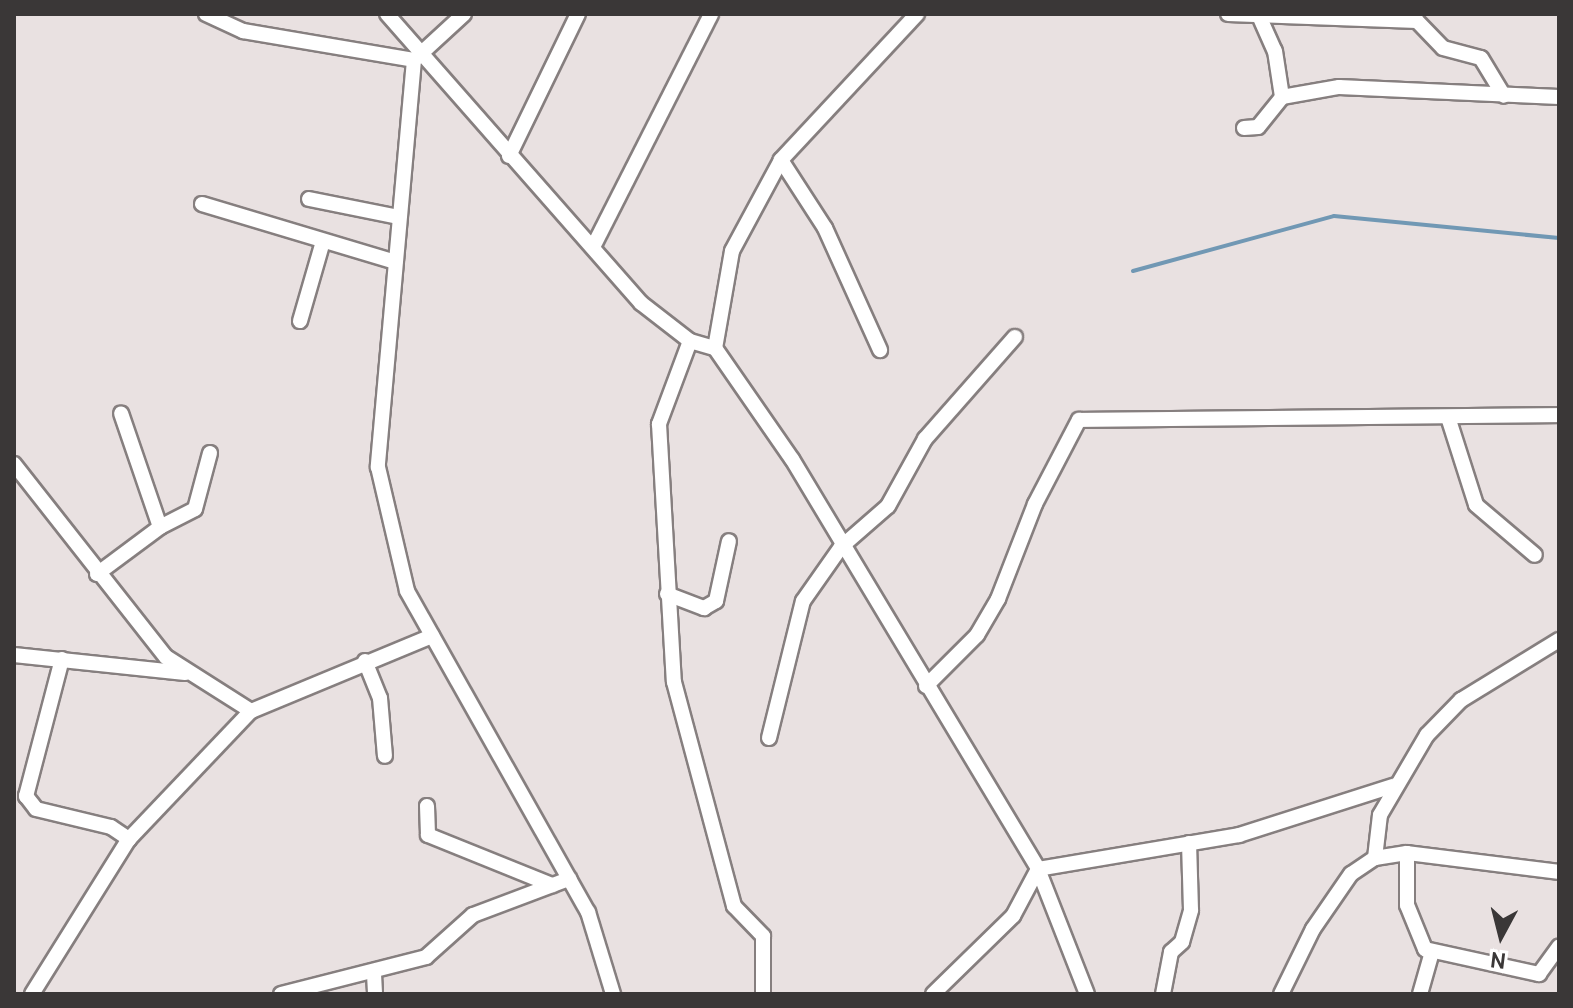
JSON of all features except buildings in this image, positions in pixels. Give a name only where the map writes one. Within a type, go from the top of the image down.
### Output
[{"type":"street","points":[[206,14],[243,31],[416,54]]},
{"type":"street","points":[[387,14],[416,54],[641,303],[690,341],[715,348],[792,459],[841,547],[1038,869],[1087,994]]},
{"type":"street","points":[[464,14],[416,54],[378,467],[407,591],[569,879],[602,946],[613,994]]},
{"type":"street","points":[[509,156],[578,14]]},
{"type":"street","points":[[593,247],[711,14]]},
{"type":"street","points":[[715,348],[732,251],[781,160],[917,14]]},
{"type":"street","points":[[1228,14],[1260,18],[1327,16],[1417,21],[1443,48],[1481,58],[1504,96]]},
{"type":"street","points":[[1260,18],[1275,51],[1282,97]]},
{"type":"street","points":[[1244,128],[1258,127],[1282,97],[1339,87],[1559,97]]},
{"type":"street","points":[[781,160],[825,228],[880,350]]},
{"type":"street","points":[[309,199],[399,217]]},
{"type":"street","points":[[202,204],[322,245],[395,262]]},
{"type":"street","points":[[300,321],[322,245]]},
{"type":"street","points":[[769,738],[792,627],[841,547],[888,506],[925,439],[1015,337]]},
{"type":"street","points":[[690,341],[659,424],[674,682],[734,906],[763,936],[763,994]]},
{"type":"street","points":[[121,413],[160,527]]},
{"type":"street","points":[[926,686],[977,635],[998,599],[1035,504],[1079,420],[1559,415]]},
{"type":"street","points":[[1448,417],[1476,505],[1535,555]]},
{"type":"street","points":[[97,574],[160,527],[195,509],[210,453]]},
{"type":"street","points":[[14,464],[97,574],[185,673],[251,711]]},
{"type":"street","points":[[667,594],[704,608],[716,601],[729,541]]},
{"type":"street","points":[[32,994],[129,839],[251,711],[365,661],[432,636]]},
{"type":"street","points":[[1375,858],[1375,833],[1393,786],[1461,700],[1559,640]]},
{"type":"street","points":[[14,655],[185,673]]},
{"type":"street","points":[[62,659],[26,796],[36,809],[111,827],[129,839]]},
{"type":"street","points":[[365,661],[380,698],[385,756]]},
{"type":"street","points":[[1038,869],[1279,825],[1393,786]]},
{"type":"street","points":[[427,806],[428,835],[552,885]]},
{"type":"street","points":[[1163,994],[1171,952],[1182,942],[1191,910],[1189,843]]},
{"type":"street","points":[[1407,853],[1407,905],[1419,943],[1432,952],[1539,974],[1559,946]]},
{"type":"street","points":[[1281,994],[1313,929],[1351,874],[1375,858],[1407,853],[1559,872]]},
{"type":"street","points":[[933,994],[1013,916],[1038,869]]},
{"type":"street","points":[[281,994],[374,974],[426,957],[473,915],[569,879]]},
{"type":"street","points":[[1420,994],[1432,952]]},
{"type":"street","points":[[374,974],[375,994]]},
{"type":"waterway","points":[[1133,271],[1334,216],[1559,238]]}]
